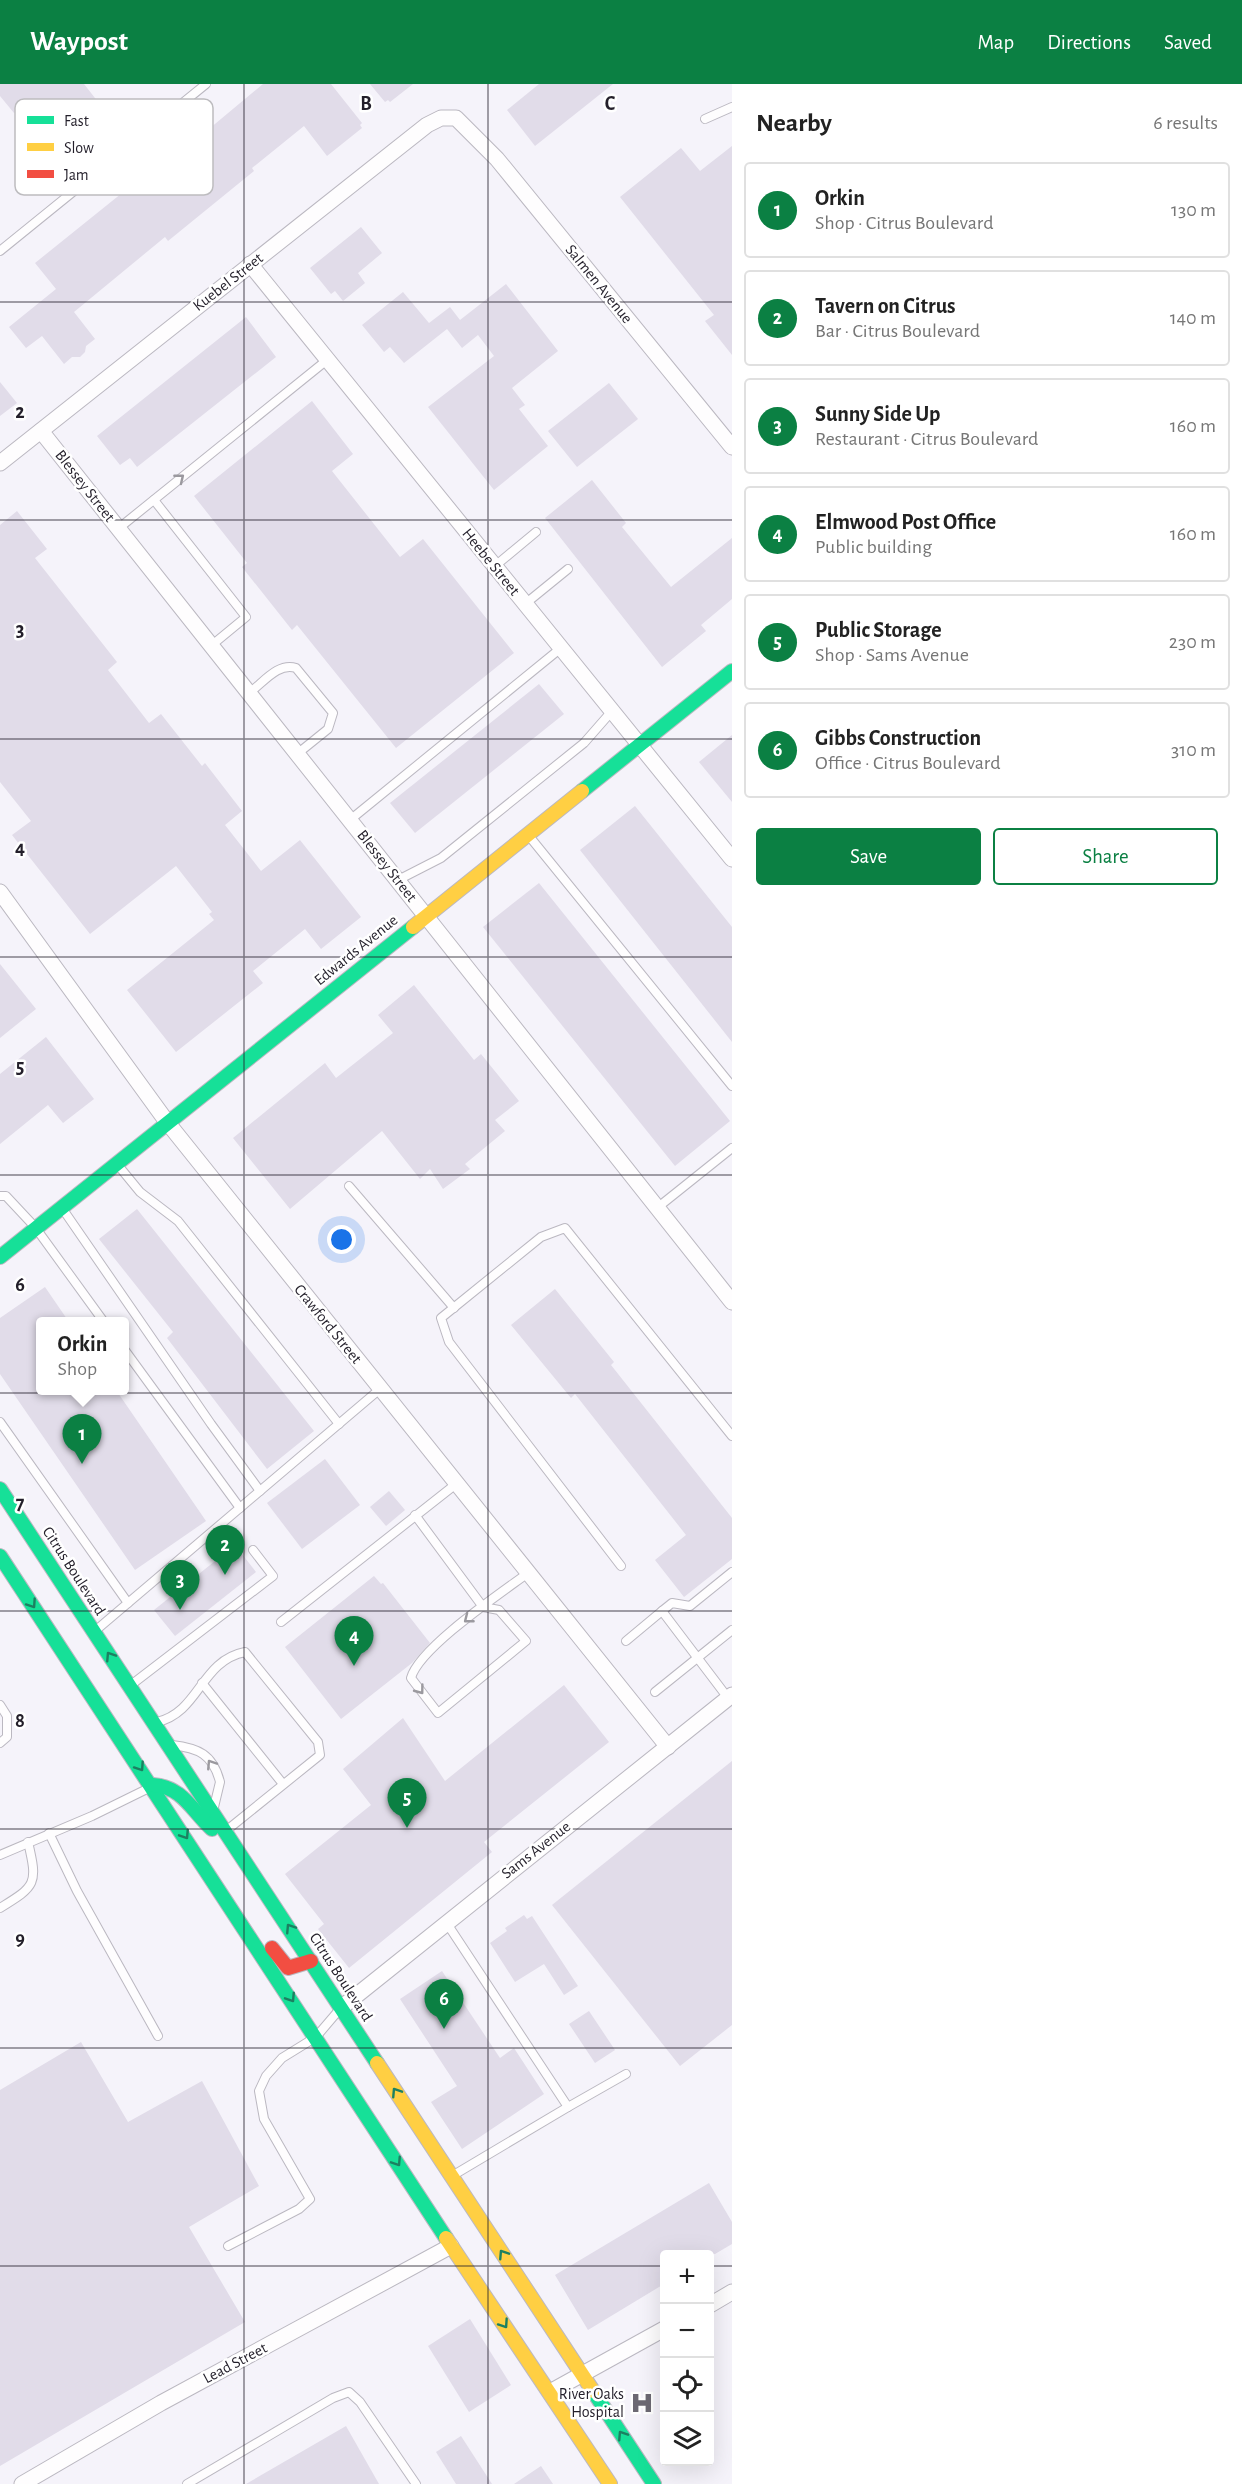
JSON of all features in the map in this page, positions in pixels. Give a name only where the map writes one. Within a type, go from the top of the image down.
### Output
[{"type":"street","name":"Kuebel Street","points":[[0,463],[427,125],[441,118],[456,118],[461,124]]},
{"type":"street","name":"Salmen Avenue","points":[[461,124],[497,159],[732,447]]},
{"type":"street","name":"Heebe Street","points":[[250,264],[732,859]]},
{"type":"street","name":"Blessey Street","points":[[41,430],[732,1302]]},
{"type":"street","name":"Edwards Avenue","points":[[0,1257],[732,670]]},
{"type":"street","name":"Crawford Street","points":[[0,892],[167,1122],[668,1747]]},
{"type":"street","name":"Citrus Boulevard","points":[[0,1489],[654,2484]]},
{"type":"street","points":[[0,1556],[153,1785],[451,2246],[610,2484]]},
{"type":"street","name":"Sams Avenue","points":[[342,2007],[445,1922],[730,1696]]},
{"type":"street","points":[[153,1785],[167,1785],[186,1799],[213,1830],[226,1831]]},
{"type":"street","points":[[209,1872],[230,1887],[284,1966],[295,1968],[311,1961]]},
{"type":"street","name":"Lead Street","points":[[22,2484],[161,2403],[451,2246]]},
{"type":"street","points":[[712,2304],[732,2292]]},
{"type":"street","points":[[550,2392],[660,2331]]},
{"type":"lane","points":[[187,99],[206,84]]},
{"type":"lane","points":[[705,119],[732,107]]},
{"type":"lane","points":[[0,251],[69,195]]},
{"type":"lane","points":[[119,528],[327,360]]},
{"type":"lane","points":[[154,500],[246,617],[212,645]]},
{"type":"lane","points":[[495,566],[536,532]]},
{"type":"lane","points":[[525,604],[568,569]]},
{"type":"lane","points":[[350,820],[561,648]]},
{"type":"lane","points":[[249,693],[281,667],[288,666],[296,668],[333,713],[328,729],[297,754]]},
{"type":"lane","points":[[398,880],[441,858],[584,743],[612,711]]},
{"type":"lane","points":[[528,834],[732,1086]]},
{"type":"lane","points":[[657,1208],[732,1148]]},
{"type":"lane","points":[[116,1163],[140,1192],[178,1221],[339,1424]]},
{"type":"lane","points":[[349,1186],[454,1308]]},
{"type":"lane","points":[[0,1196],[6,1196],[35,1227],[100,1317]]},
{"type":"lane","points":[[62,1206],[211,1424],[260,1491]]},
{"type":"lane","points":[[621,1566],[449,1342],[441,1318],[541,1238],[565,1228],[732,1436]]},
{"type":"lane","points":[[129,1356],[240,1508]]},
{"type":"lane","points":[[94,1632],[380,1389]]},
{"type":"lane","points":[[0,1422],[128,1603]]},
{"type":"lane","points":[[281,1622],[456,1484]]},
{"type":"lane","points":[[415,1515],[483,1607],[499,1610],[526,1641],[438,1713],[411,1678],[414,1667],[483,1607],[528,1573]]},
{"type":"lane","points":[[130,1686],[273,1576],[253,1550]]},
{"type":"lane","points":[[626,1641],[672,1604],[690,1606],[732,1572]]},
{"type":"lane","points":[[662,1611],[730,1696]]},
{"type":"lane","points":[[655,1692],[732,1630]]},
{"type":"lane","points":[[154,1722],[179,1713],[207,1674],[227,1657],[245,1652],[320,1746],[320,1755],[226,1831]]},
{"type":"lane","points":[[202,1683],[283,1784]]},
{"type":"lane","points":[[0,1705],[7,1716],[7,1737],[0,1743]]},
{"type":"lane","points":[[168,1745],[195,1748],[205,1754],[220,1782],[213,1812]]},
{"type":"lane","points":[[0,1855],[92,1816],[153,1785]]},
{"type":"lane","points":[[49,1833],[77,1891],[158,2036]]},
{"type":"lane","points":[[0,1908],[28,1890],[36,1873],[28,1842]]},
{"type":"lane","points":[[445,1922],[568,2108]]},
{"type":"lane","points":[[228,2246],[299,2209],[310,2199],[264,2119],[258,2091],[266,2076],[282,2058],[316,2037],[342,2007]]},
{"type":"lane","points":[[451,2177],[626,2074]]},
{"type":"lane","points":[[187,2484],[333,2398],[349,2392],[360,2402],[416,2484]]},
{"type":"building","points":[[0,84],[84,84],[96,99],[15,99],[14,113],[0,96]]},
{"type":"building","points":[[263,84],[331,84],[362,123],[360,125],[362,128],[327,156],[304,126],[252,168],[254,171],[168,241],[165,237],[74,312],[95,339],[86,346],[85,352],[80,357],[72,357],[64,364],[42,336],[26,348],[9,327],[56,289],[35,263],[120,195],[213,195],[213,126]]},
{"type":"building","points":[[370,84],[413,84],[390,102],[388,100],[385,102]]},
{"type":"building","points":[[539,84],[613,84],[535,146],[507,110]]},
{"type":"building","points":[[732,146],[732,355],[705,321],[714,315],[620,197],[681,148],[700,171]]},
{"type":"building","points":[[361,227],[382,253],[358,273],[365,283],[343,301],[335,291],[331,294],[310,268]]},
{"type":"building","points":[[506,284],[558,351],[512,388],[525,405],[519,409],[548,446],[494,490],[428,407],[494,356],[478,335],[462,348],[447,329],[404,363],[390,347],[384,352],[362,325],[403,292],[429,323],[450,307],[460,320]]},
{"type":"building","points":[[246,317],[276,357],[137,467],[130,458],[120,465],[97,436]]},
{"type":"building","points":[[0,382],[17,403],[0,416]]},
{"type":"building","points":[[609,383],[638,419],[577,467],[548,431]]},
{"type":"building","points":[[312,401],[353,454],[332,471],[400,557],[423,539],[514,653],[396,748],[297,625],[292,630],[242,567],[247,563],[194,496]]},
{"type":"building","points":[[592,480],[626,523],[622,527],[671,587],[732,538],[732,599],[701,625],[706,631],[662,667],[545,518]]},
{"type":"building","points":[[17,511],[47,549],[35,558],[117,662],[108,670],[149,723],[161,714],[202,766],[205,763],[242,811],[225,825],[261,871],[300,840],[361,917],[321,949],[305,929],[253,971],[263,983],[176,1052],[127,990],[214,920],[209,914],[212,912],[176,866],[90,934],[12,835],[31,821],[0,782],[0,525]]},
{"type":"building","points":[[539,684],[564,714],[415,833],[390,803]]},
{"type":"building","points":[[732,735],[732,802],[699,762]]},
{"type":"building","points":[[635,806],[732,927],[732,1042],[580,850]]},
{"type":"building","points":[[539,883],[730,1121],[675,1166],[483,927]]},
{"type":"building","points":[[0,964],[36,1009],[0,1038]]},
{"type":"building","points":[[414,985],[474,1060],[481,1054],[519,1101],[495,1120],[505,1131],[465,1164],[470,1169],[443,1189],[430,1169],[420,1179],[382,1131],[290,1209],[233,1138],[325,1063],[336,1078],[393,1033],[378,1015]]},
{"type":"building","points":[[46,1037],[94,1099],[63,1123],[48,1105],[0,1144],[0,1074]]},
{"type":"building","points":[[137,1209],[314,1431],[267,1469],[167,1338],[173,1332],[99,1239]]},
{"type":"building","points":[[45,1287],[66,1317],[36,1317],[36,1395],[119,1395],[206,1521],[135,1570],[0,1374],[0,1318]]},
{"type":"building","points":[[555,1289],[614,1362],[611,1365],[732,1518],[732,1559],[684,1597],[655,1560],[686,1535],[575,1394],[571,1398],[511,1325]]},
{"type":"building","points":[[325,1459],[360,1505],[302,1549],[267,1503]]},
{"type":"building","points":[[389,1491],[405,1510],[386,1526],[370,1507]]},
{"type":"building","points":[[235,1545],[256,1572],[175,1636],[154,1610]]},
{"type":"building","points":[[374,1576],[381,1584],[383,1583],[430,1643],[412,1663],[341,1719],[285,1647]]},
{"type":"building","points":[[564,1685],[609,1742],[484,1842],[492,1852],[349,1968],[318,1929],[324,1924],[285,1874],[371,1805],[343,1769],[403,1718],[445,1781]]},
{"type":"building","points":[[732,1761],[732,2025],[680,2066],[552,1905]]},
{"type":"building","points":[[524,1915],[527,1919],[532,1916],[578,1986],[564,1995],[544,1964],[515,1982],[490,1943],[507,1931],[505,1928]]},
{"type":"building","points":[[442,1971],[500,2058],[514,2048],[544,2094],[462,2149],[431,2102],[457,2086],[400,1999]]},
{"type":"building","points":[[589,2011],[615,2050],[595,2063],[569,2024]]},
{"type":"building","points":[[81,2042],[128,2122],[202,2081],[259,2186],[189,2227],[245,2322],[0,2466],[0,2090]]},
{"type":"building","points":[[709,2183],[732,2222],[732,2244],[715,2254],[714,2250],[660,2250],[660,2286],[588,2330],[555,2275]]},
{"type":"building","points":[[470,2319],[511,2385],[469,2412],[428,2346]]},
{"type":"building","points":[[346,2426],[379,2484],[246,2484]]},
{"type":"building","points":[[461,2436],[492,2484],[456,2484],[436,2452]]},
{"type":"building","points":[[541,2466],[553,2484],[514,2484]]},
{"type":"traffic: fast","points":[[582,791],[732,671]]},
{"type":"traffic: fast","points":[[0,1257],[413,927]]},
{"type":"traffic: fast","points":[[0,1489],[377,2063]]},
{"type":"traffic: fast","points":[[0,1556],[446,2238]]},
{"type":"traffic: fast","points":[[153,1785],[172,1790],[180,1795],[212,1829]]},
{"type":"traffic: fast","points":[[593,2391],[654,2484]]},
{"type":"traffic: slow","points":[[413,927],[582,791]]},
{"type":"traffic: slow","points":[[377,2063],[593,2391]]},
{"type":"traffic: slow","points":[[446,2238],[610,2484]]},
{"type":"traffic: jam","points":[[272,1948],[288,1968],[311,1961]]},
{"type":"place","name":"Orkin","points":[[82,1464]]},
{"type":"place","name":"Tavern on Citrus","points":[[225,1575]]},
{"type":"place","name":"Sunny Side Up","points":[[180,1610]]},
{"type":"place","name":"Elmwood Post Office","points":[[354,1666]]},
{"type":"place","name":"Public Storage","points":[[407,1828]]},
{"type":"place","name":"Gibbs Construction","points":[[444,2029]]},
{"type":"place","name":"River Oaks Hospital","points":[[642,2403]]}]
